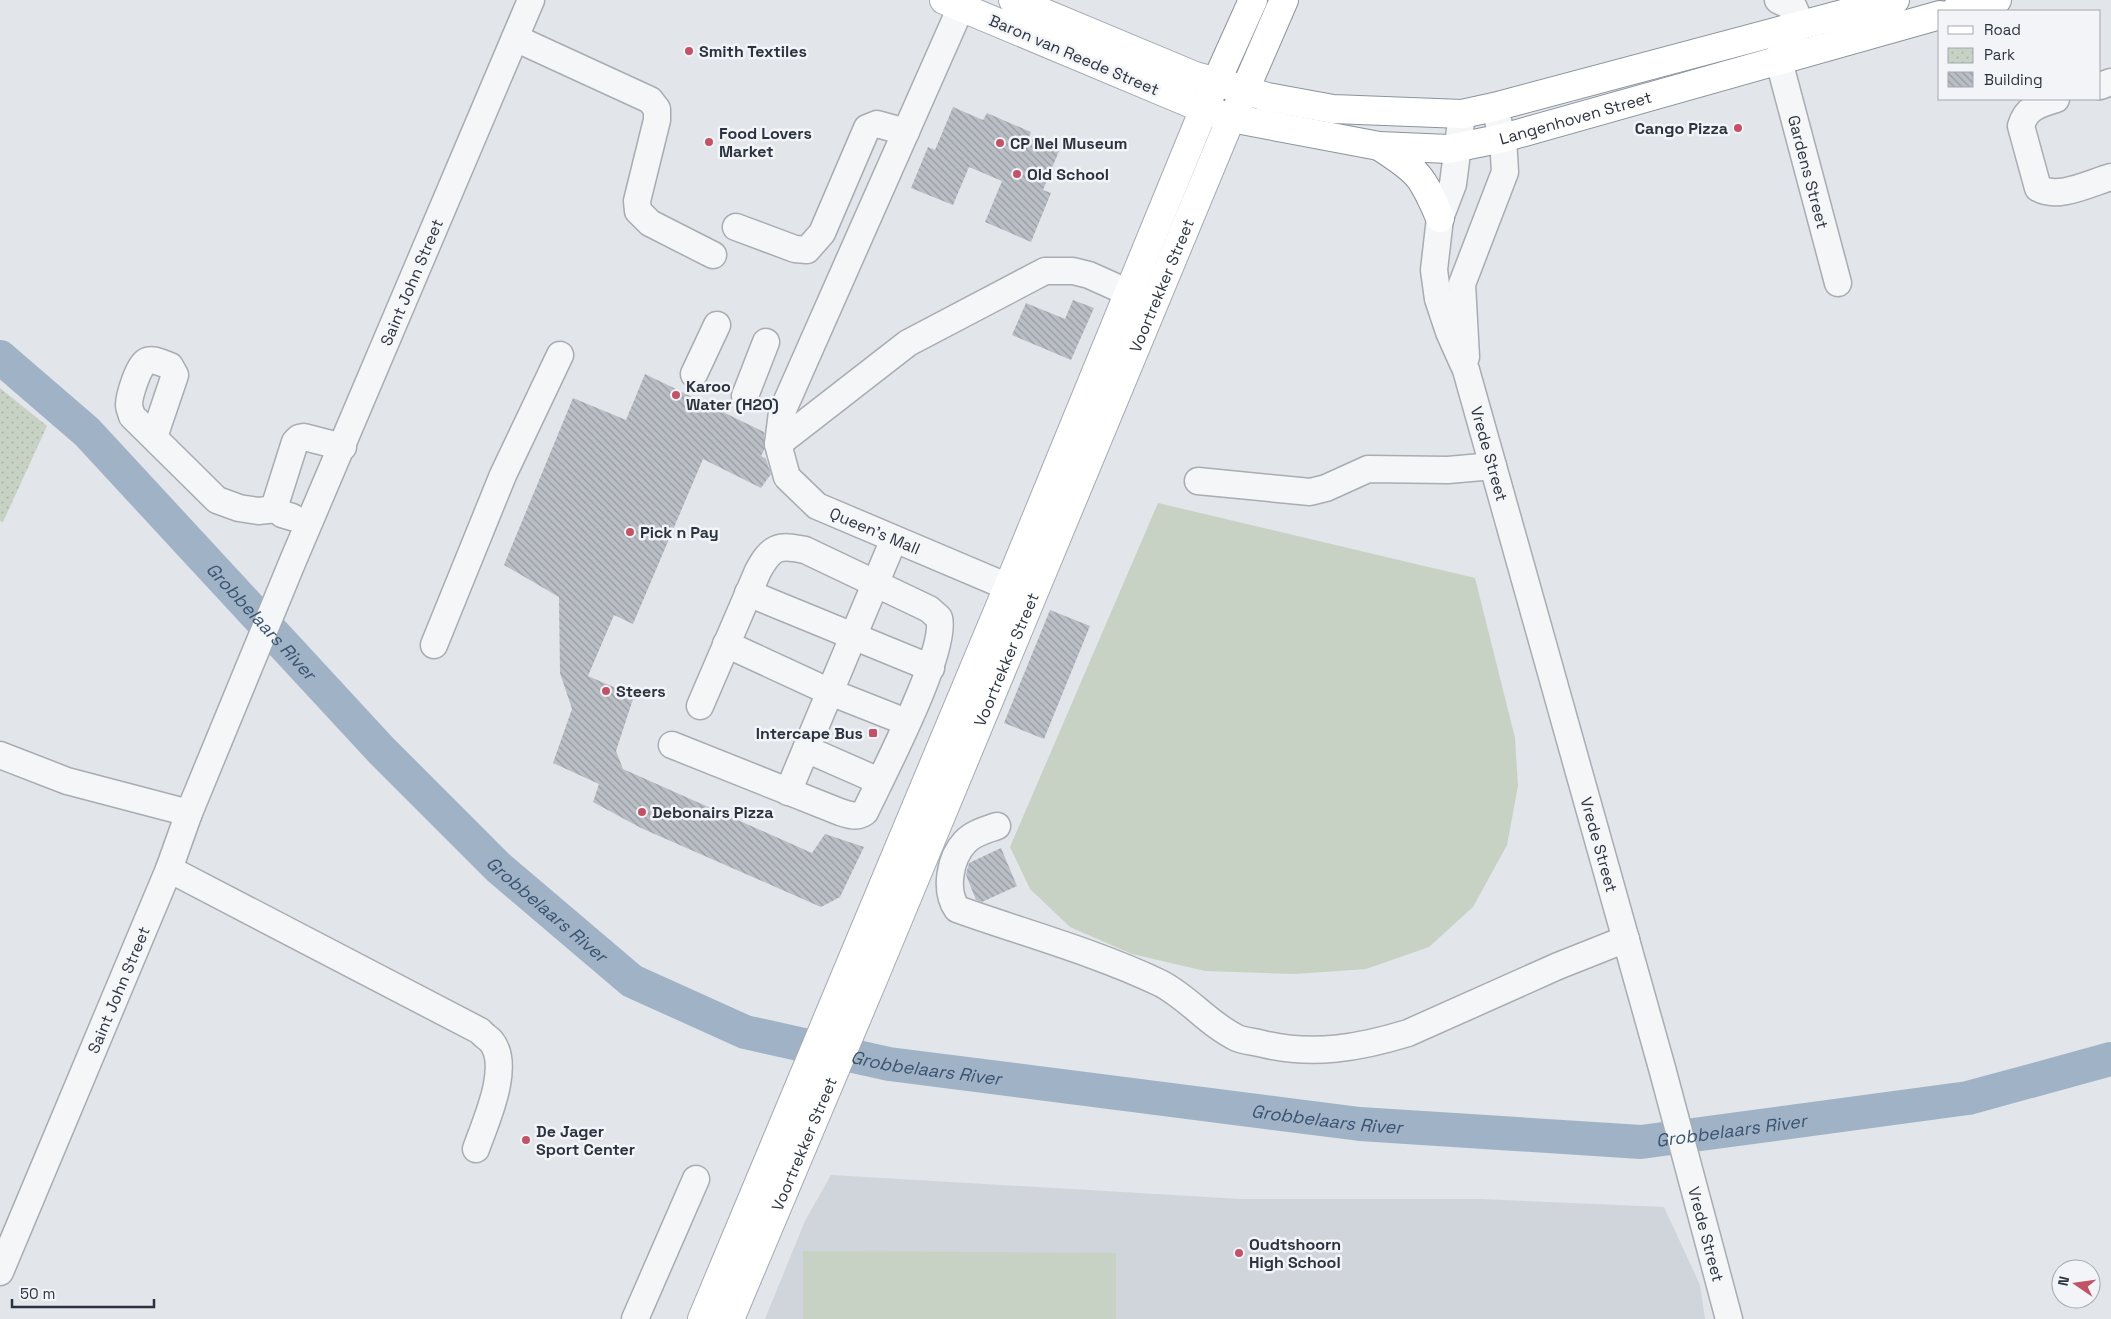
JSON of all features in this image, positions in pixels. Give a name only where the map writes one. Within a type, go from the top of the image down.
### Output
[{"type":"main road","name":"Voortrekker Street","points":[[730,1319],[872,982],[1020,592],[1130,293],[1204,109],[1218,82],[1253,0]]},
{"type":"main road","name":"Voortrekker Street","points":[[702,1319],[848,969],[1020,592],[1231,118],[1246,90],[1284,0]]},
{"type":"main road","name":"Langenhoven Street","points":[[1246,90],[1266,97],[1333,109],[1462,114],[1895,0]]},
{"type":"main road","points":[[1959,10],[1997,0]]},
{"type":"main road","name":"Baron van Reede Street","points":[[1030,3],[1195,76],[1246,90]]},
{"type":"main road","name":"Baron van Reede Street","points":[[952,4],[1204,109]]},
{"type":"main road","name":"Langenhoven Street","points":[[1204,109],[1231,118],[1379,146],[1456,148],[1503,138],[1938,16]]},
{"type":"main road","points":[[1379,146],[1408,165],[1422,178],[1440,218]]},
{"type":"street","name":"Saint John Street","points":[[0,1272],[169,870],[189,813],[292,563],[530,0]]},
{"type":"street","points":[[1778,0],[1794,8],[1801,24],[1782,44],[1779,61]]},
{"type":"street","name":"Queen's Mall","points":[[952,4],[906,132],[782,412],[778,444],[787,477],[802,494],[817,506],[1020,592]]},
{"type":"street","points":[[515,38],[650,100],[657,109],[657,120],[637,201],[638,211],[650,223],[713,255]]},
{"type":"street","name":"Gardens Street","points":[[1779,61],[1838,283]]},
{"type":"street","points":[[2053,100],[2036,105],[2029,111],[2021,126],[2038,188],[2046,192],[2055,193],[2111,178]]},
{"type":"street","name":"Vrede Street","points":[[1466,370],[1466,334],[1462,284],[1505,172],[1503,138],[1494,107]]},
{"type":"street","name":"Vrede Street","points":[[1462,114],[1456,148],[1453,184],[1440,218],[1434,270],[1438,299],[1449,332],[1466,370],[1662,1068],[1697,1205],[1729,1319]]},
{"type":"street","points":[[736,227],[795,249],[807,250],[822,233],[868,128],[877,124],[906,132]]},
{"type":"street","points":[[778,444],[908,343],[1045,272],[1073,271],[1130,293]]},
{"type":"street","points":[[694,374],[717,325]]},
{"type":"street","points":[[745,396],[766,342]]},
{"type":"street","points":[[434,645],[503,475],[560,355]]},
{"type":"street","points":[[154,437],[217,500],[239,508],[258,511],[277,510],[282,514],[309,523]]},
{"type":"street","points":[[277,510],[276,500],[295,442],[299,438],[343,446]]},
{"type":"street","points":[[1198,481],[1310,492],[1326,488],[1368,469],[1448,470],[1493,466]]},
{"type":"street","points":[[788,792],[894,539]]},
{"type":"street","points":[[672,745],[852,816],[861,815],[865,812],[931,668],[941,636],[940,618],[929,609],[805,550],[787,546],[776,549],[766,556],[748,593],[700,706]]},
{"type":"street","points":[[748,593],[931,668]]},
{"type":"street","points":[[726,644],[830,692],[906,722]]},
{"type":"street","points":[[806,749],[879,781]]},
{"type":"street","points":[[0,756],[68,781],[189,813]]},
{"type":"street","points":[[997,826],[978,832],[965,841],[958,854],[953,865],[949,888],[951,900],[957,908],[1083,952],[1160,984],[1238,1038],[1269,1045],[1318,1051],[1358,1047],[1383,1041],[1408,1033],[1558,966],[1626,939]]},
{"type":"street","points":[[169,870],[480,1031],[492,1042],[499,1060],[496,1090],[476,1149]]},
{"type":"street","points":[[635,1319],[696,1179]]},
{"type":"shaded area","name":"Oudtshoorn High School","points":[[831,1175],[1240,1199],[1480,1199],[1664,1207],[1700,1285],[1705,1319],[765,1319],[805,1221]]},
{"type":"green space","points":[[0,388],[47,426],[3,522],[0,521]]},
{"type":"green space","points":[[1158,503],[1475,578],[1515,738],[1518,786],[1507,845],[1473,907],[1429,947],[1366,969],[1295,974],[1205,971],[1132,954],[1070,927],[1030,889],[1010,847]]},
{"type":"green space","points":[[803,1251],[1116,1253],[1116,1319],[803,1319]]},
{"type":"building","name":"Old School","points":[[953,107],[983,120],[987,113],[1031,132],[1029,138],[1059,151],[1043,190],[1051,193],[1031,242],[985,222],[1002,181],[969,167],[953,205],[911,188],[928,147],[935,150]]},
{"type":"building","points":[[1073,300],[1094,308],[1071,360],[1012,335],[1026,303],[1065,319]]},
{"type":"building","points":[[645,374],[764,432],[764,450],[761,456],[766,459],[771,474],[761,488],[703,459],[633,624],[614,615],[588,676],[634,696],[616,751],[623,769],[812,853],[825,834],[864,847],[840,897],[821,907],[641,828],[593,802],[599,784],[553,763],[572,709],[560,673],[559,597],[504,565],[573,398],[626,420]]},
{"type":"building","points":[[1050,610],[1090,626],[1044,739],[1004,723]]},
{"type":"building","points":[[1001,848],[1017,886],[982,902],[976,900],[966,875],[969,863]]},
{"type":"waterway","name":"Grobbelaars River","points":[[0,357],[87,432],[381,750],[499,868],[632,981],[745,1032],[889,1064],[1360,1124],[1641,1142],[1968,1098],[2111,1059]]},
{"type":"place","name":"Smith Textiles","points":[[689,51]]},
{"type":"place","name":"Cango Pizza","points":[[1738,128]]},
{"type":"place","name":"Food Lovers Market","points":[[709,142]]},
{"type":"place","name":"CP Nel Museum","points":[[1000,143]]},
{"type":"place","name":"Old School","points":[[1017,174]]},
{"type":"place","name":"Karoo Water (H2O)","points":[[676,395]]},
{"type":"place","name":"Pick n Pay","points":[[630,532]]},
{"type":"place","name":"Steers","points":[[606,691]]},
{"type":"place","name":"Intercape Bus","points":[[873,733]]},
{"type":"place","name":"Debonairs Pizza","points":[[642,812]]},
{"type":"place","name":"De Jager Sport Center","points":[[526,1140]]},
{"type":"place","name":"Oudtshoorn High School","points":[[1239,1253]]}]
